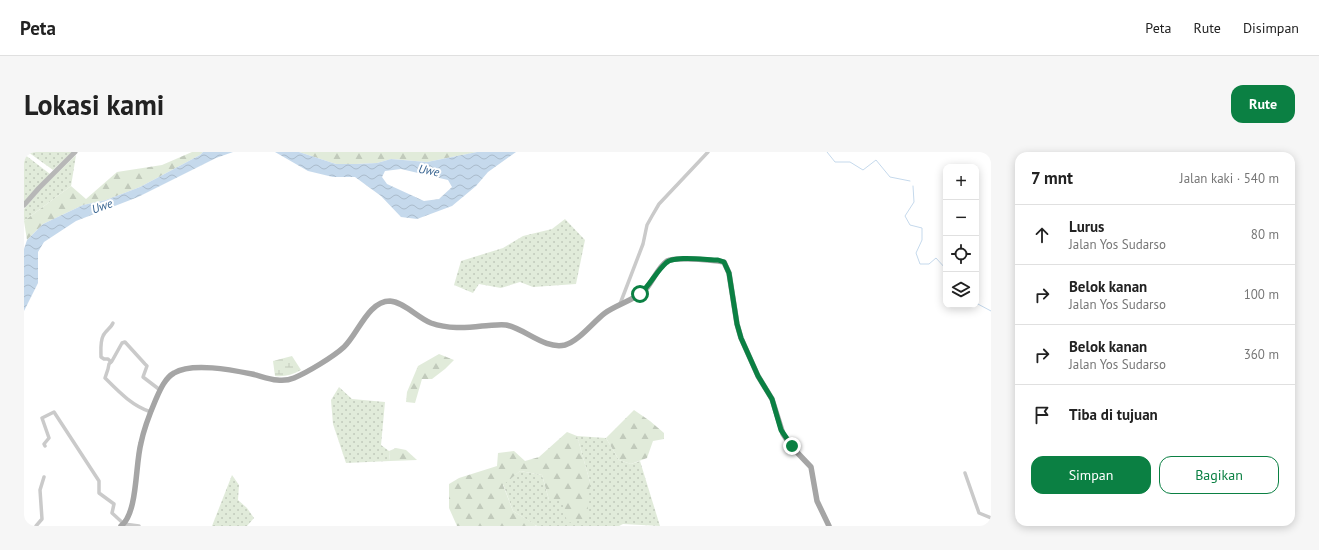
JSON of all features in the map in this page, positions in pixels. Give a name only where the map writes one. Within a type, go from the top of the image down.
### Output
[{"type":"main road","points":[[123,525],[129,517],[133,507],[137,461],[144,430],[160,390],[167,379],[175,372],[189,369],[208,368],[281,380],[294,378],[343,349],[350,342],[375,306],[385,302],[395,302],[400,304],[423,320],[432,324],[464,328],[506,326],[553,345],[565,345],[573,341],[605,314],[620,304],[635,297],[646,288],[669,260],[676,259],[718,260],[724,262],[729,273],[737,324],[741,338],[758,376],[772,399],[783,434],[811,467],[817,501],[829,526]]},
{"type":"street","points":[[24,206],[39,188],[75,152]]},
{"type":"street","points":[[620,304],[643,244],[647,225],[652,216],[659,204],[708,152]]},
{"type":"street","points":[[111,362],[101,357],[101,347],[103,336],[113,323]]},
{"type":"street","points":[[151,412],[128,400],[105,378],[109,364],[122,343],[126,342],[147,366],[143,377],[160,390]]},
{"type":"street","points":[[45,446],[44,444],[49,438],[42,418],[54,412],[99,481],[98,493],[114,504],[112,513],[123,525],[139,526]]},
{"type":"street","points":[[965,474],[979,513],[991,518]]},
{"type":"street","points":[[36,526],[42,519],[40,490],[44,477]]},
{"type":"green space","points":[[28,152],[72,152],[53,170]]},
{"type":"green space","points":[[192,152],[203,152],[140,187],[106,200],[83,205],[43,224],[27,240],[24,221],[71,186],[86,199],[117,172],[162,165]]},
{"type":"green space","points":[[299,152],[477,152],[427,162],[391,159],[377,163],[336,164]]},
{"type":"green space","points":[[24,154],[50,174],[24,202]]},
{"type":"green space","points":[[76,155],[71,186],[24,221],[24,209],[41,189]]},
{"type":"green space","points":[[565,219],[585,240],[576,284],[533,287],[520,282],[501,288],[479,284],[473,293],[454,285],[461,261],[503,248],[523,236],[552,229]]},
{"type":"green space","points":[[439,354],[454,360],[432,379],[422,379],[415,403],[406,402],[407,392],[418,366]]},
{"type":"green space","points":[[292,356],[301,370],[288,375],[275,376],[273,361]]},
{"type":"green space","points":[[339,387],[352,399],[385,402],[381,445],[389,451],[390,461],[346,463],[333,424],[331,400]]},
{"type":"green space","points":[[634,410],[664,433],[664,439],[653,441],[647,458],[631,464],[619,460],[606,438]]},
{"type":"green space","points":[[567,432],[577,436],[590,482],[587,519],[567,523],[563,500],[549,500],[542,475],[520,471],[503,485],[513,511],[536,525],[535,526],[457,526],[449,508],[449,484],[459,478],[497,466],[498,453],[514,451],[525,461],[539,457]]},
{"type":"green space","points":[[577,436],[606,438],[619,460],[631,464],[640,461],[660,526],[623,524],[619,526],[537,526],[513,511],[503,484],[520,471],[542,475],[549,500],[590,482]]},
{"type":"green space","points":[[396,448],[406,450],[417,460],[390,461],[389,451]]},
{"type":"green space","points":[[232,475],[239,485],[238,500],[247,508],[254,518],[247,526],[212,526]]},
{"type":"water","name":"Uwe","points":[[203,152],[233,152],[216,158],[138,197],[76,221],[44,242],[38,252],[38,283],[24,311],[24,249],[27,240],[43,224],[83,205],[106,200],[140,187]]},
{"type":"water","name":"Uwe","points":[[275,152],[299,152],[336,164],[356,164],[377,163],[391,159],[427,162],[477,152],[516,152],[488,172],[476,186],[452,206],[417,219],[401,217],[381,196],[355,177],[333,177],[308,171]],"holes":[[[401,169],[448,180],[452,187],[439,199],[424,201],[387,184],[382,177],[385,171]]]},
{"type":"waterway","points":[[827,152],[835,162],[850,162],[863,170],[876,160],[890,177],[910,181]]},
{"type":"waterway","points":[[913,186],[914,202],[905,216],[910,225],[922,228],[922,240],[916,253],[920,264],[929,264],[936,258],[943,266]]},
{"type":"waterway","points":[[979,305],[991,311]]},
{"type":"route","points":[[640,294],[651,283],[669,260],[718,260],[724,262],[729,273],[738,332],[758,376],[772,399],[781,430],[792,446]]}]
